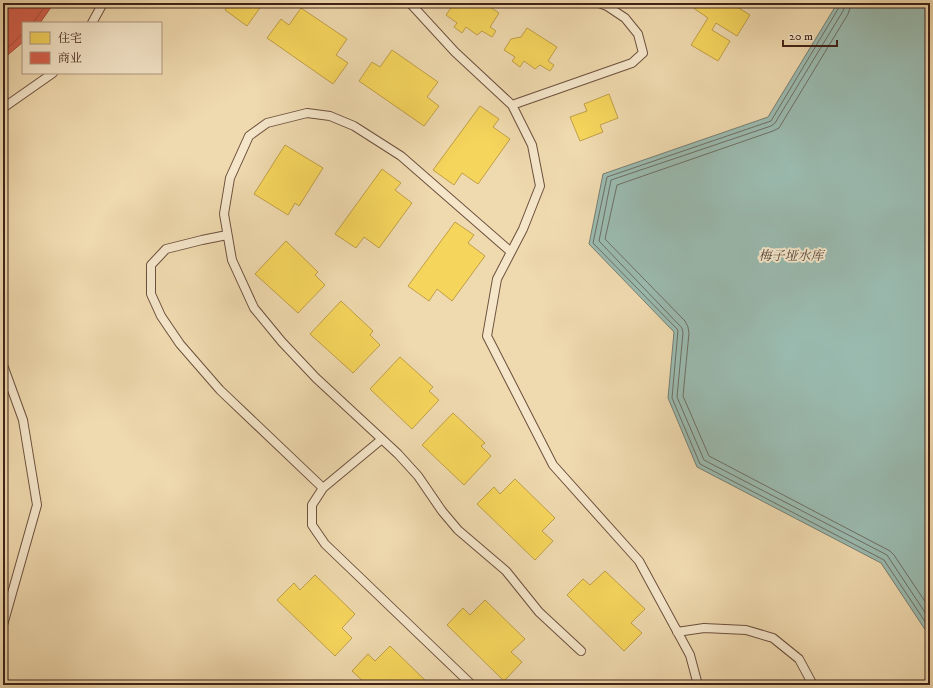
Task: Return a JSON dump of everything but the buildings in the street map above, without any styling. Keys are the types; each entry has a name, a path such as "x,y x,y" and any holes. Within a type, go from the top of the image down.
{"lane":[{"path":"93,22 103,3"},
{"path":"410,3 455,52 512,105 532,145 540,186 523,229 497,279 488,336 553,465 639,561 690,655 698,685"},
{"path":"512,105 632,63 643,53 638,34 625,18 608,6 599,3"},
{"path":"3,108 52,74"},
{"path":"511,252 401,156 354,126 330,116 307,113 267,123 248,136 230,178 224,214 227,235 232,260 254,308 282,342 316,378 398,454 418,476 442,511 458,530 506,571 539,612 581,651"},
{"path":"227,235 166,249 151,265 151,294 161,316 180,344 220,390 323,488"},
{"path":"3,365 23,420 37,506 3,625"},
{"path":"382,439 323,488 312,506 312,525 325,544 472,685"},
{"path":"678,632 704,628 746,630 773,638 799,659 813,685"}],"water":[{"name":"梅子垭水库","path":"834,3 930,3 930,637 881,563 697,467 668,398 674,332 589,244 603,174 768,117 835,7"}]}
